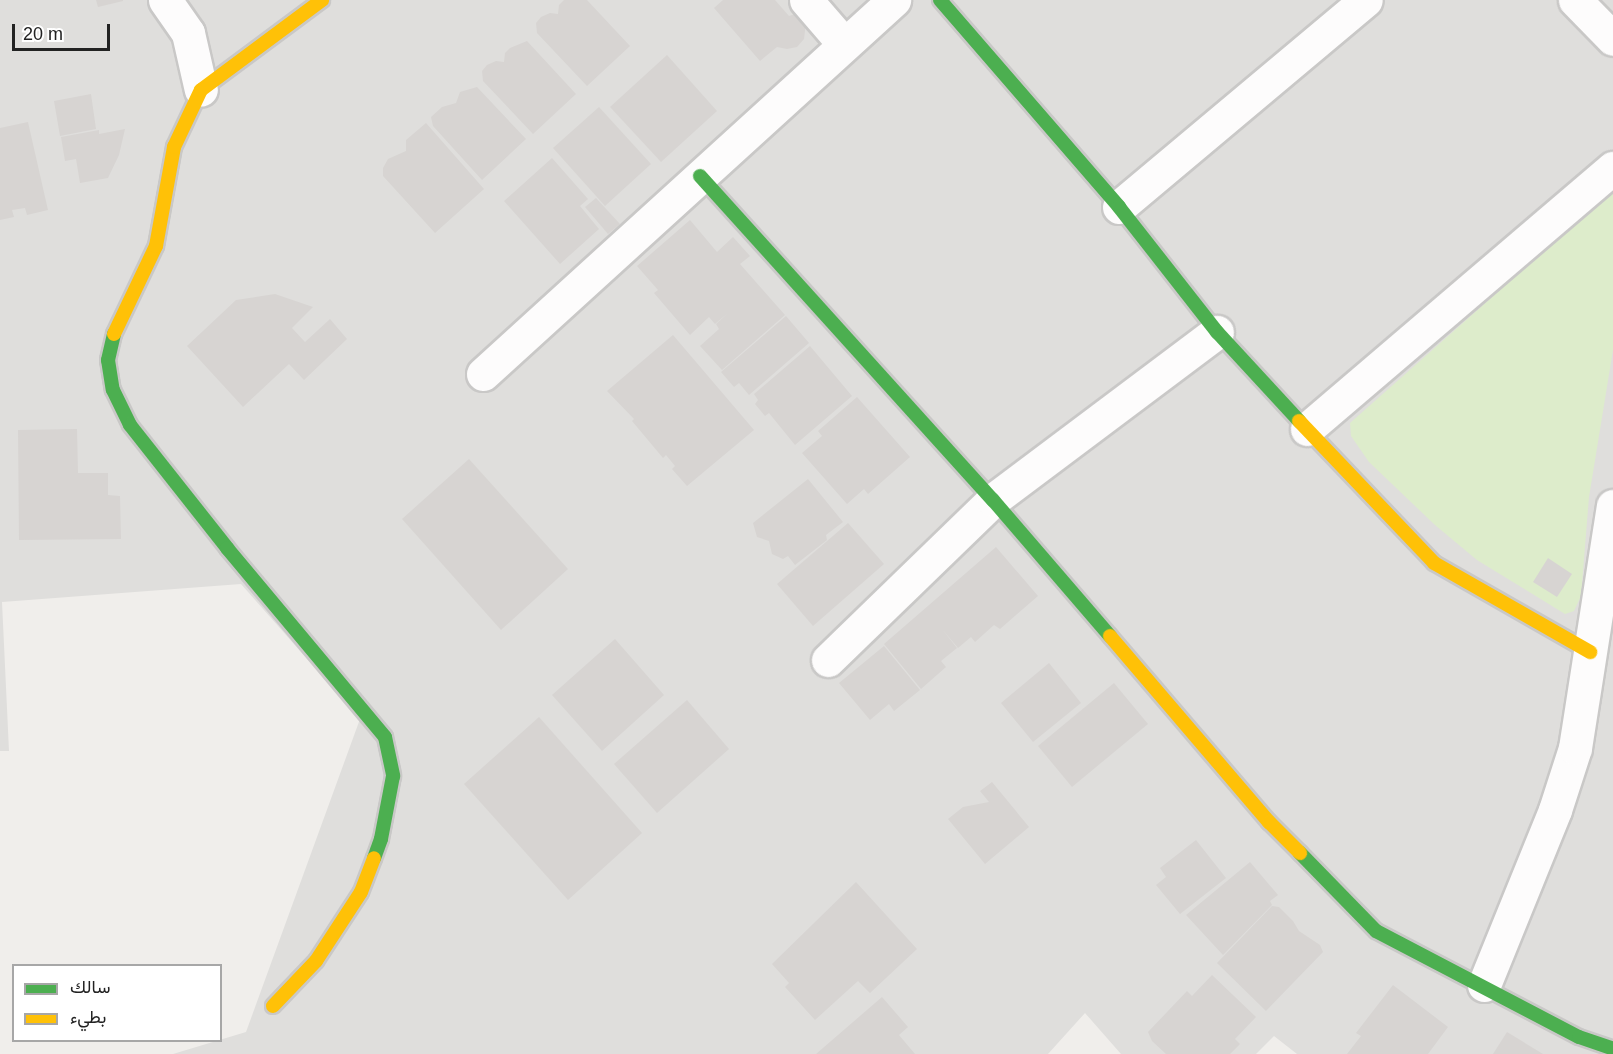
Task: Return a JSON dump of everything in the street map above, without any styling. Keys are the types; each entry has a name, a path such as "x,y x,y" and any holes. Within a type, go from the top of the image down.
{"street":[{"path":"165,0 188,33 201,90"},
{"path":"273,1006 316,961 361,891 381,839 393,776 385,737 227,548 130,425 113,390 108,360 114,335 156,246 174,147 201,90 322,0"},
{"path":"806,0 844,44"},
{"path":"483,374 894,0"},
{"path":"940,0 1119,207 1217,332 1386,515 1434,563 1590,652"},
{"path":"1119,207 1366,0"},
{"path":"1575,0 1613,39"},
{"path":"1307,429 1613,168"},
{"path":"700,177 993,500 1269,822 1376,931 1484,985 1579,1037 1613,1049"},
{"path":"828,660 993,500 1217,332"},
{"path":"1484,985 1555,810 1575,748 1613,506"}],"shaded area":[{"path":"0,0 1613,0 1613,1054 1297,1054 1274,1036 1256,1054 1121,1054 1085,1013 1048,1054 173,1054 213,1042 222,1042 222,1039 246,1032 360,719 241,584 2,602 9,751 0,751"}],"green space":[{"path":"1613,190 1613,350 1589,497 1581,596 1574,611 1565,614 1477,560 1435,525 1369,462 1351,436 1350,423"}],"building":[{"path":"96,0 123,0 123,1 98,7"},
{"path":"564,0 587,0 630,46 587,86 537,33 536,23 541,17 550,13 558,14 559,5"},
{"path":"723,0 775,0 789,16 795,14 806,22 804,39 797,47 787,49 777,47 760,61 714,8"},
{"path":"527,41 576,94 533,134 483,81 482,71 487,65 496,61 504,62 505,53 510,48"},
{"path":"667,55 717,111 661,162 610,107"},
{"path":"477,87 526,139 482,180 433,126 431,117 442,107 456,103 460,92"},
{"path":"91,94 96,129 60,136 54,101"},
{"path":"599,107 651,164 605,206 553,148"},
{"path":"28,122 48,210 27,215 25,208 12,210 14,217 0,220 0,128"},
{"path":"426,123 484,189 435,233 383,176 383,168 388,159 406,151 406,140"},
{"path":"125,129 119,155 108,178 80,183 76,159 65,161 61,137 99,130 99,134"},
{"path":"552,158 588,199 580,206 599,229 560,264 504,201"},
{"path":"596,198 620,224 608,234 585,207"},
{"path":"690,220 717,252 733,237 750,256 740,264 785,315 722,370 700,346 719,329 716,324 728,313 715,324 709,317 690,335 654,293 658,290 637,266"},
{"path":"275,294 313,307 292,328 305,342 330,319 347,339 304,380 289,364 243,407 187,346 236,300"},
{"path":"786,316 809,343 749,395 739,383 734,387 721,372"},
{"path":"673,335 754,430 687,486 672,469 675,466 666,455 663,458 632,421 634,419 607,391"},
{"path":"810,346 852,396 795,445 769,413 765,416 755,404 758,400 754,394"},
{"path":"857,397 910,457 868,494 864,489 847,504 802,453 822,436 818,431"},
{"path":"77,429 78,473 108,473 108,495 120,496 121,539 19,540 18,430"},
{"path":"469,459 568,569 501,630 402,519"},
{"path":"808,479 843,522 826,535 827,540 795,565 788,556 783,559 772,554 769,541 757,537 753,523"},
{"path":"848,523 884,564 813,626 777,584"},
{"path":"996,547 1038,596 1000,629 994,625 975,642 971,637 958,648 942,629 957,648 941,661 946,667 921,689 884,644"},
{"path":"1548,558 1572,574 1557,597 1533,582"},
{"path":"615,639 664,695 602,751 552,695"},
{"path":"884,646 920,690 894,711 889,704 870,720 839,683"},
{"path":"1049,663 1081,703 1033,742 1001,703"},
{"path":"1114,683 1148,724 1072,787 1038,746"},
{"path":"687,700 729,749 657,813 614,764"},
{"path":"539,717 642,833 568,900 464,784"},
{"path":"992,782 1029,827 985,864 948,819 963,807 989,802 980,791"},
{"path":"1196,840 1226,878 1180,914 1156,885 1166,877 1160,868"},
{"path":"1250,862 1278,895 1270,901 1272,905 1223,955 1186,915"},
{"path":"856,882 917,949 870,993 858,981 815,1020 785,987 789,983 772,964"},
{"path":"1272,906 1279,907 1299,931 1320,945 1323,952 1266,1011 1217,963"},
{"path":"1212,975 1256,1017 1235,1039 1240,1044 1230,1054 1166,1054 1152,1041 1148,1032 1187,991 1192,996"},
{"path":"1393,985 1448,1027 1428,1054 1347,1054 1361,1036 1356,1033"},
{"path":"882,997 908,1027 899,1035 915,1054 816,1054"},
{"path":"1507,1032 1543,1054 1493,1054"}],"traffic: fast":[{"path":"940,0 1119,207 1217,332 1299,421"},
{"path":"700,176 993,500 1110,636"},
{"path":"114,334 108,360 113,390 130,425 227,548 385,737 393,776 381,839 374,858"},
{"path":"1300,853 1376,931 1579,1037 1613,1049"}],"traffic: slow":[{"path":"114,334 156,246 174,147 201,90 322,0"},
{"path":"1299,421 1434,563 1590,652"},
{"path":"1110,636 1269,822 1300,853"},
{"path":"273,1006 316,961 361,892 374,858"}]}
